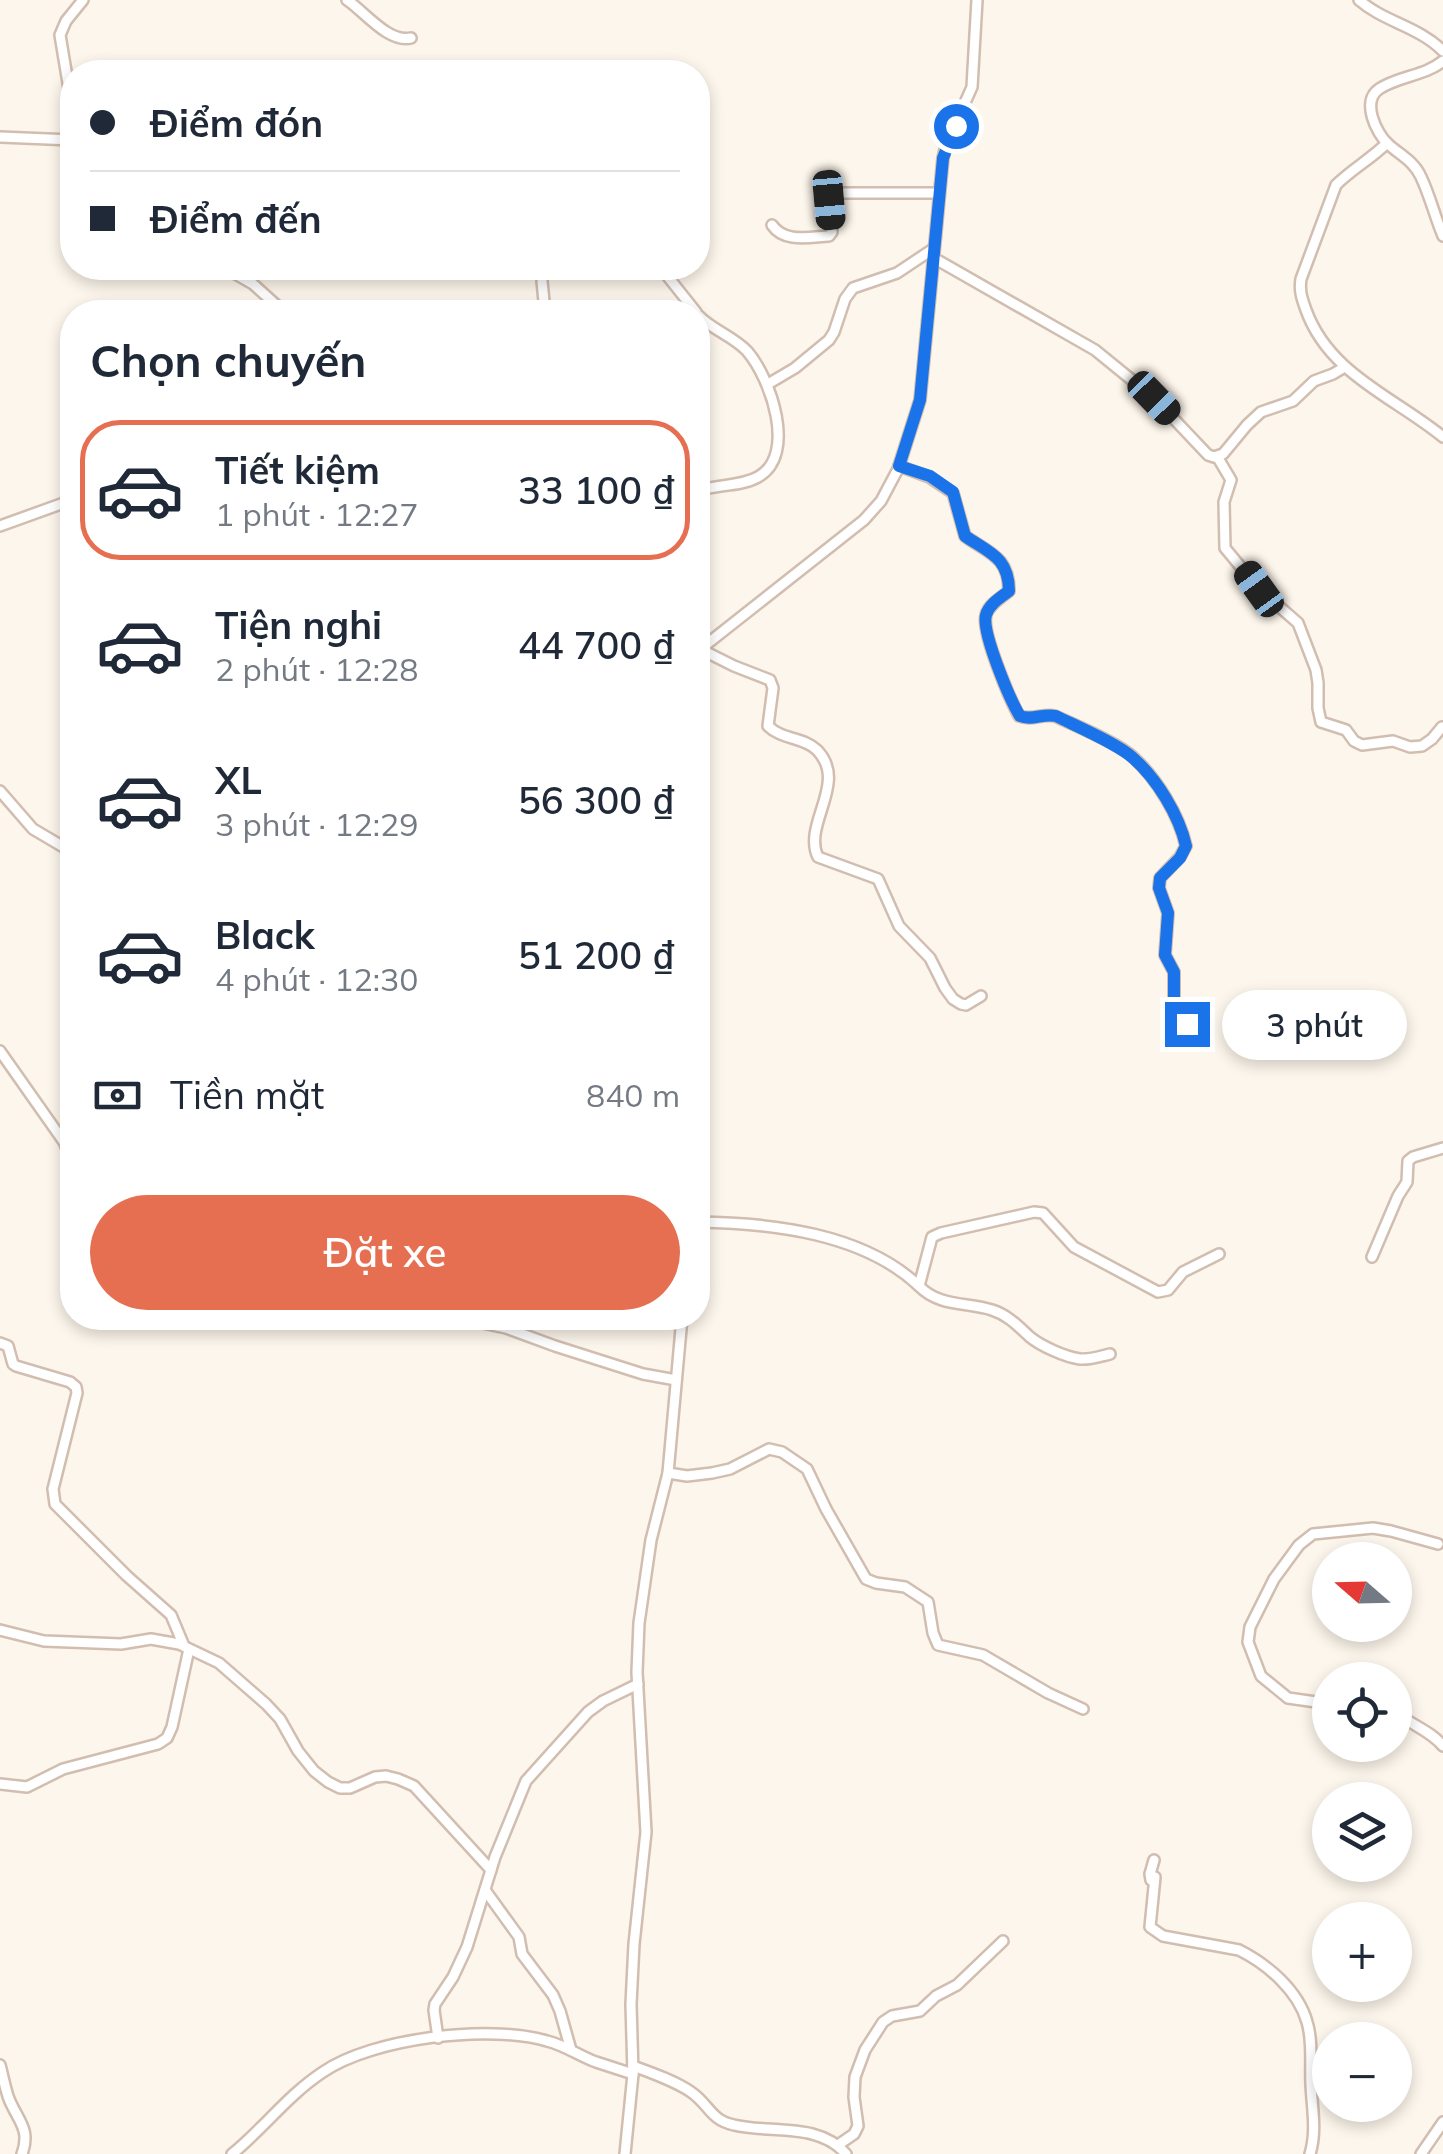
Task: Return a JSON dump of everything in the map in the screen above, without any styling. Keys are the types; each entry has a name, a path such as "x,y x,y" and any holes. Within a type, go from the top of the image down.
{"street":[{"path":"64,60 60,35 83,0"},
{"path":"347,0 394,37 411,38"},
{"path":"710,641 864,520 881,501 899,466 920,400 939,192 946,145 972,86 977,0"},
{"path":"1358,0 1417,30 1443,50"},
{"path":"1374,11 1378,0"},
{"path":"1443,61 1380,88 1372,95 1370,108 1387,143 1406,156 1421,175 1443,236"},
{"path":"0,137 60,140"},
{"path":"1387,143 1336,184 1300,280 1300,292 1313,329 1344,368 1443,438"},
{"path":"772,225 786,237 829,236 829,200 833,192 939,192"},
{"path":"768,384 830,340 853,288 897,273 932,253"},
{"path":"932,253 1095,350 1154,398 1208,455 1218,458 1232,480 1224,502 1225,548 1259,589 1298,624 1316,670 1321,722 1346,730 1362,745 1393,741 1410,748 1422,746 1442,727"},
{"path":"244,280 271,300"},
{"path":"542,280 544,300"},
{"path":"671,280 686,300"},
{"path":"710,324 746,350 768,384 779,436 768,467 760,476 710,489"},
{"path":"1218,458 1261,412 1293,401 1314,380 1344,368"},
{"path":"899,466 930,476 953,492 965,536 996,555 1007,576 1009,591 990,607 985,621 997,664 1020,716 1056,716 1128,753 1154,782 1180,824 1186,846 1160,878 1159,888 1168,913 1165,955 1174,972 1174,999 1187,1024"},
{"path":"0,526 60,504"},
{"path":"710,655 770,680 773,688 768,726 813,746 825,760 829,777 814,845 818,856 878,878 899,926 930,958 953,999 966,1004 981,996"},
{"path":"0,791 33,830 60,845"},
{"path":"0,1051 60,1136"},
{"path":"1372,1257 1407,1182 1408,1161 1443,1148"},
{"path":"919,1286 932,1238 1034,1212 1044,1213 1074,1247 1158,1292 1168,1290 1184,1272 1219,1254"},
{"path":"710,1222 749,1223 811,1233 886,1262 926,1294 998,1312 1035,1340 1076,1359 1110,1354"},
{"path":"511,1330 643,1374 676,1380"},
{"path":"625,2154 633,2070 632,1984 646,1832 638,1684 639,1623 651,1540 668,1474 681,1330"},
{"path":"0,1343 8,1346 16,1366 76,1386 53,1489 55,1504 171,1616 187,1648 167,1738 158,1744 63,1769 27,1787 0,1784"},
{"path":"668,1474 712,1473 730,1469 769,1449 782,1452 807,1470 866,1579 905,1587 928,1602 938,1644 983,1655 1082,1709"},
{"path":"1312,1701 1288,1698 1260,1676 1248,1642 1250,1626 1274,1579 1299,1545 1313,1534 1373,1528 1438,1544"},
{"path":"0,1630 44,1641 172,1641 219,1663 266,1704 298,1751 328,1782 350,1788 386,1776 414,1786 492,1870"},
{"path":"438,2038 436,2004 467,1946 492,1870 531,1774 588,1712 603,1700 638,1684"},
{"path":"1412,1724 1443,1746"},
{"path":"1154,1860 1150,1874 1151,1880 1155,1878 1150,1926 1155,1932 1238,1950 1260,1962 1279,1980 1303,2012 1310,2036 1315,2136 1310,2154"},
{"path":"485,1890 519,1938 522,1954 553,1995 571,2050"},
{"path":"838,2145 854,2134 858,2126 855,2077 865,2050 883,2022 892,2016 920,2012 1003,1942"},
{"path":"232,2154 282,2103 333,2066 369,2050 467,2034 544,2040 596,2062 633,2070 689,2091 715,2118 728,2124 820,2136 846,2154"},
{"path":"0,2065 27,2140 22,2154"},
{"path":"1421,2154 1443,2122"}],"route":[{"path":"956,126 943,158 920,400 899,466 930,476 953,492 965,536 996,555 1007,576 1009,591 990,607 985,621 1017,713 1029,719 1056,716 1128,753 1154,782 1180,824 1186,846 1160,878 1159,888 1168,913 1165,955 1176,978 1174,999 1187,1024"}]}
